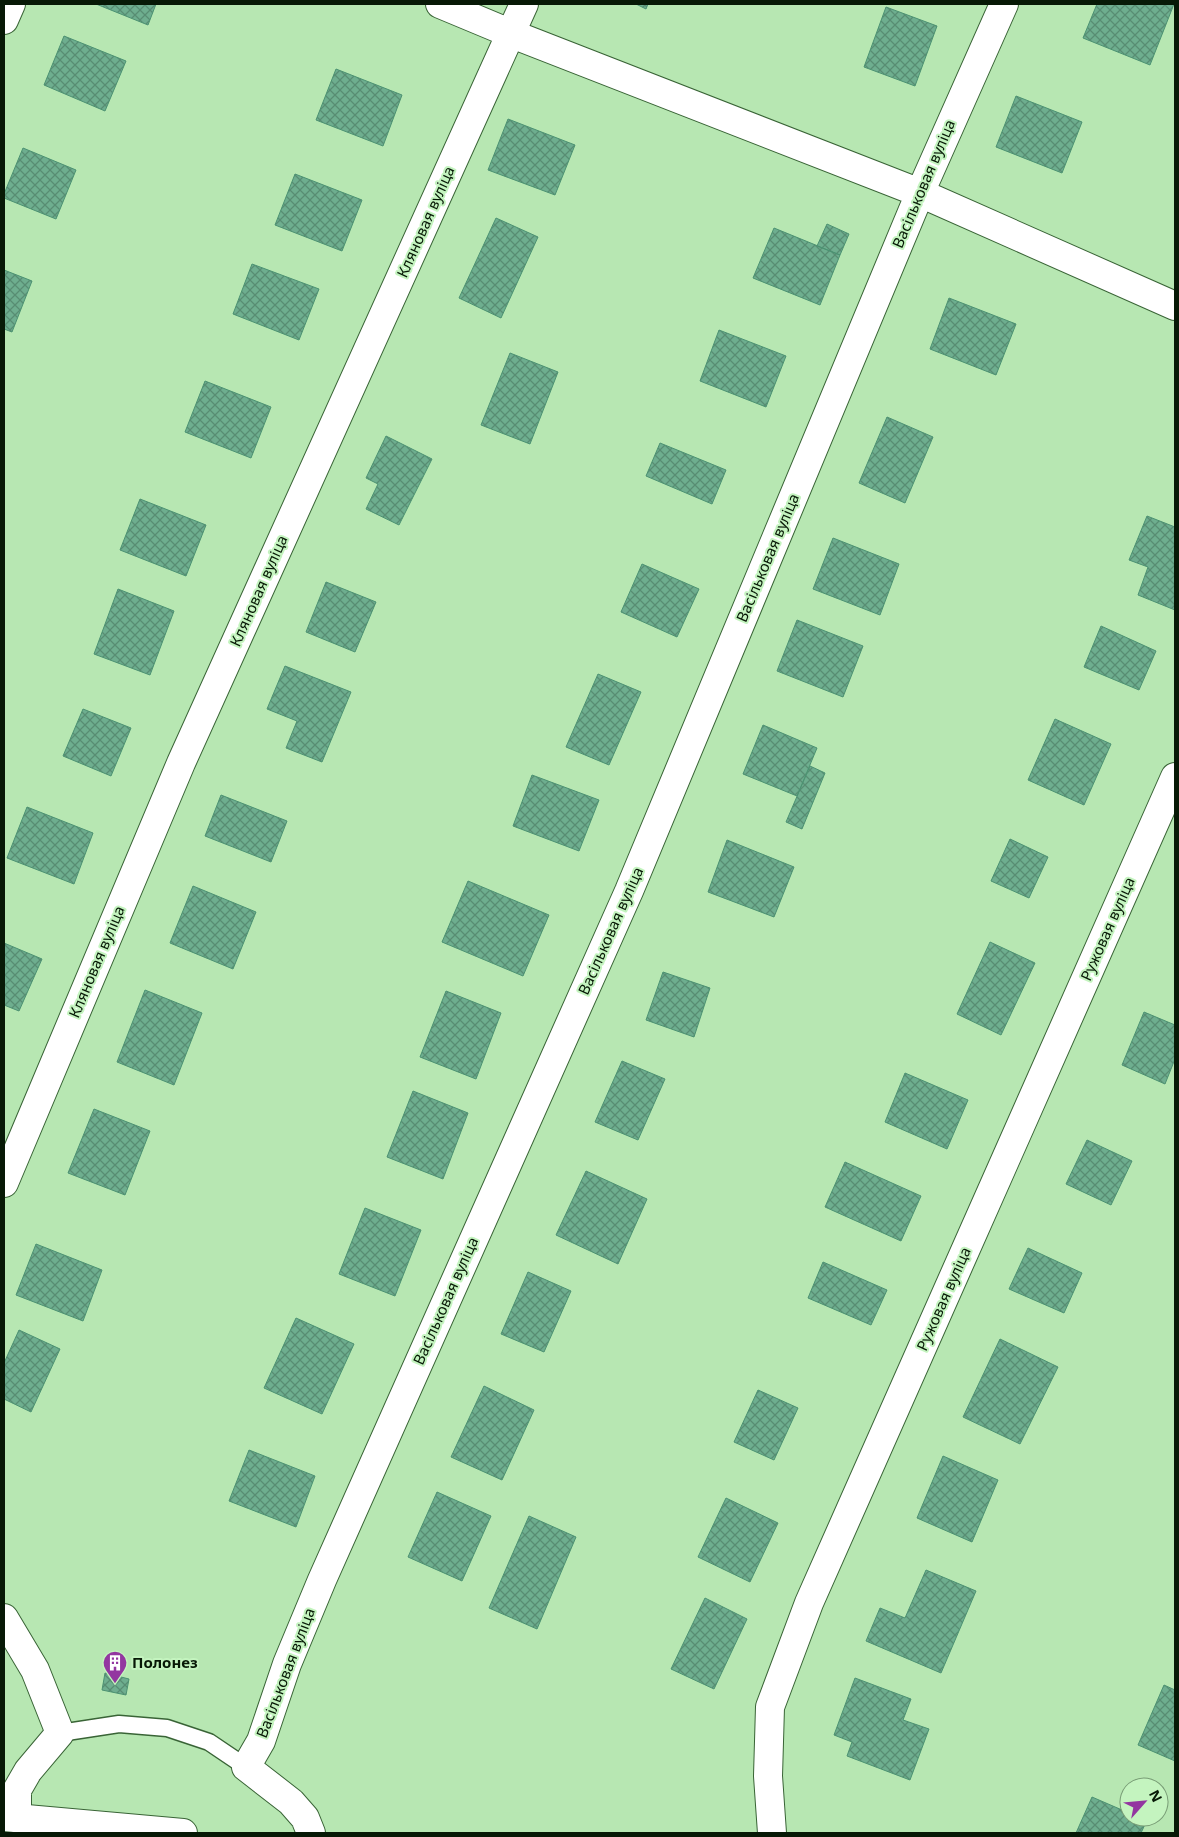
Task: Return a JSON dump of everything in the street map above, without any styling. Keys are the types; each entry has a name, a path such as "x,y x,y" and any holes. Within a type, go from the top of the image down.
{"street":[{"path":"4,20 11,4"},
{"path":"440,4 512,34 920,193 1175,306"},
{"name":"Кляновая вуліца","path":"4,1183 181,763 524,4"},
{"name":"Васільковая вуліца","path":"246,1767 261,1741 287,1664 322,1580 630,891 920,193 1004,4"},
{"name":"Ружовая вуліца","path":"772,1833 768,1776 770,1707 809,1603 1175,777"},
{"path":"4,1618 35,1670 60,1734 28,1770 17,1790 10,1818 183,1833"},
{"path":"246,1767 291,1802 305,1818 312,1833"}],"lane":[{"path":"60,1734 119,1724 167,1728 209,1742 246,1767"}],"building":[{"path":"96,4 156,4 148,25"},
{"path":"636,4 648,4 646,9"},
{"path":"1097,4 1174,4 1150,65 1083,38"},
{"path":"886,7 937,26 915,86 864,67"},
{"path":"64,36 126,61 105,111 44,85"},
{"path":"336,69 402,95 383,146 316,120"},
{"path":"1016,96 1082,122 1062,173 996,147"},
{"path":"508,119 575,145 555,195 488,170"},
{"path":"23,148 76,170 56,219 4,198"},
{"path":"295,174 362,200 342,251 275,225"},
{"path":"496,218 538,237 501,318 459,298"},
{"path":"827,224 849,234 840,255 817,246"},
{"path":"774,228 840,255 820,305 753,278"},
{"path":"252,264 319,289 299,340 233,314"},
{"path":"4,270 32,281 12,332 4,329"},
{"path":"949,298 1016,324 996,375 930,349"},
{"path":"719,330 786,356 766,407 700,381"},
{"path":"510,353 558,372 530,444 481,425"},
{"path":"205,381 271,407 251,458 185,432"},
{"path":"887,417 933,437 905,503 859,483"},
{"path":"386,436 432,459 399,525 366,509 378,484 366,478"},
{"path":"660,443 726,470 712,504 646,476"},
{"path":"140,499 206,525 186,576 120,550"},
{"path":"1147,516 1175,527 1175,610 1138,595 1148,567 1129,560"},
{"path":"833,538 899,564 880,615 813,589"},
{"path":"642,564 699,589 677,637 621,612"},
{"path":"326,582 376,602 355,652 306,632"},
{"path":"118,589 174,611 150,675 94,654"},
{"path":"797,620 863,646 843,697 777,671"},
{"path":"1101,626 1156,651 1139,690 1084,667"},
{"path":"285,666 351,692 322,762 286,748 297,721 267,709"},
{"path":"598,674 641,692 609,765 566,747"},
{"path":"83,709 131,728 111,776 63,756"},
{"path":"1055,719 1111,744 1084,805 1028,780"},
{"path":"763,725 817,748 797,796 743,774"},
{"path":"810,766 825,773 802,829 786,822"},
{"path":"532,775 599,800 579,851 513,826"},
{"path":"221,795 287,821 271,862 205,836"},
{"path":"27,807 93,833 74,884 7,858"},
{"path":"1010,839 1048,857 1029,898 991,881"},
{"path":"727,840 794,867 774,917 708,892"},
{"path":"468,881 549,915 523,976 442,942"},
{"path":"193,886 256,912 233,969 170,943"},
{"path":"990,942 1035,963 1001,1035 957,1014"},
{"path":"4,943 42,959 19,1011 4,1005"},
{"path":"663,972 710,988 694,1037 646,1020"},
{"path":"145,990 202,1013 174,1085 117,1062"},
{"path":"446,991 501,1013 476,1079 420,1057"},
{"path":"1144,1012 1175,1025 1175,1059 1165,1084 1122,1065"},
{"path":"622,1061 665,1079 638,1140 595,1122"},
{"path":"905,1073 968,1100 947,1149 885,1122"},
{"path":"413,1091 468,1113 443,1179 387,1157"},
{"path":"94,1109 150,1131 125,1195 68,1173"},
{"path":"1087,1140 1132,1161 1111,1205 1066,1184"},
{"path":"845,1162 921,1196 901,1241 825,1207"},
{"path":"586,1171 647,1199 618,1264 556,1235"},
{"path":"365,1208 421,1230 395,1296 339,1274"},
{"path":"36,1244 102,1270 83,1321 16,1295"},
{"path":"1028,1248 1082,1273 1064,1313 1009,1289"},
{"path":"823,1262 887,1290 871,1325 808,1298"},
{"path":"528,1272 571,1291 544,1352 501,1334"},
{"path":"296,1318 354,1344 322,1414 264,1388"},
{"path":"19,1330 60,1349 31,1412 4,1399 4,1363"},
{"path":"1000,1339 1058,1367 1020,1444 963,1417"},
{"path":"484,1386 534,1410 502,1480 451,1457"},
{"path":"758,1390 798,1408 774,1460 734,1442"},
{"path":"249,1450 315,1476 296,1527 229,1501"},
{"path":"943,1456 998,1480 972,1542 917,1518"},
{"path":"437,1492 491,1516 462,1581 408,1557"},
{"path":"726,1498 778,1523 750,1582 698,1557"},
{"path":"529,1516 576,1537 537,1629 489,1608"},
{"path":"926,1570 976,1591 941,1673 866,1641 880,1608 905,1618"},
{"path":"705,1598 747,1619 714,1689 671,1669"},
{"name":"Полонез","path":"105,1673 129,1679 126,1695 102,1690"},
{"path":"855,1678 911,1699 903,1720 929,1729 910,1780 847,1756 852,1742 834,1735"},
{"path":"1164,1685 1175,1690 1175,1761 1138,1745"},
{"path":"1092,1797 1119,1809 1119,1827 1144,1827 1141,1833 1076,1833"}],"place":[{"name":"Полонез","path":"115,1684"}]}
